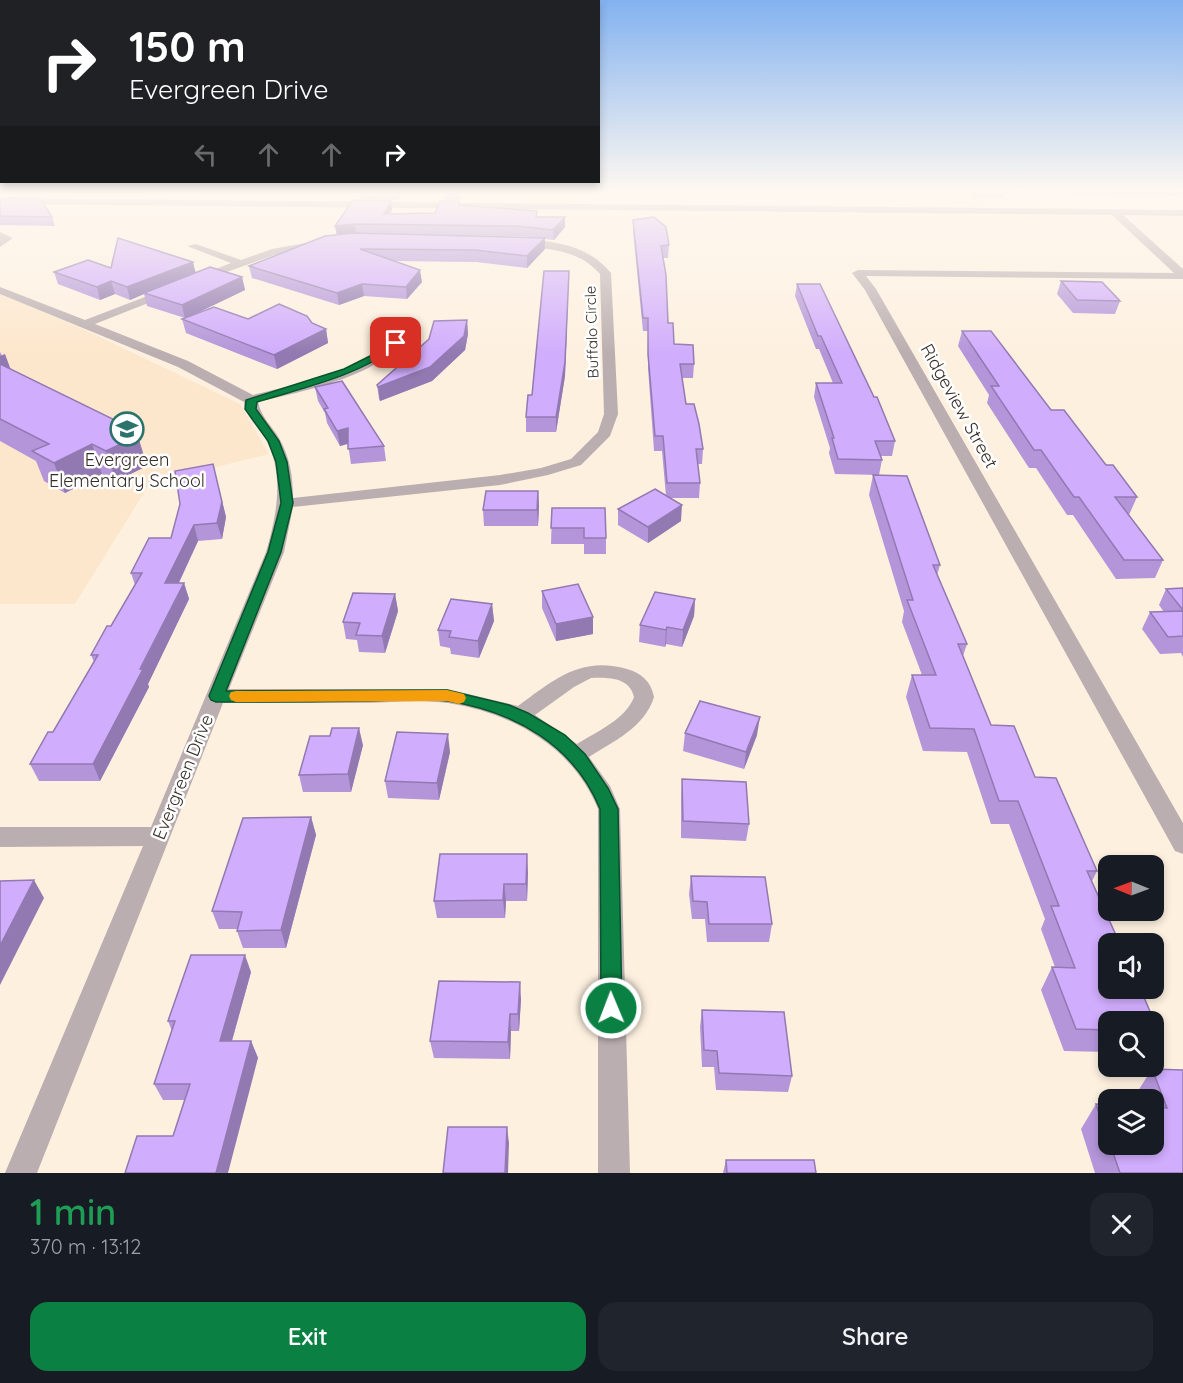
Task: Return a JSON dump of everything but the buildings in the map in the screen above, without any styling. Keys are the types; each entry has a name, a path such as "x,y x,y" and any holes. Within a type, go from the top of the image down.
{"street":[{"path":"86,324 240,263 305,245"},
{"name":"Buffalo Circle","path":"287,503 518,478 576,462 599,441 609,424 611,414 605,273 582,252 548,245"},
{"path":"1149,245 1183,276"},
{"path":"192,246 240,263"},
{"name":"Ridgeview Street","path":"1183,276 858,273 870,290 1183,843"},
{"path":"0,290 183,364 252,400 347,371 378,356 396,343 399,332 387,320"},
{"name":"Evergreen Drive","path":"21,1173 275,552 287,503 282,462 274,441 251,409 252,400"},
{"path":"519,716 580,674 608,670 632,678 641,686 644,697 640,711 576,755"},
{"path":"216,696 447,696 504,709 559,740 576,755 602,792 609,809 614,1173"},
{"path":"0,837 159,836"}],"shaded area":[{"name":"Evergreen Elementary School","path":"0,294 81,328 240,404 269,454 150,483 75,604 0,604"}],"slow traffic":[{"path":"236,696 447,696 459,698"}],"place":[{"name":"Evergreen Elementary School","path":"127,429"}],"route":[{"path":"396,343 378,356 347,371 252,400 251,409 274,441 282,462 287,503 275,552 216,696 447,696 504,709 523,717 559,740 580,759 602,792 609,809 611,1008"}]}
